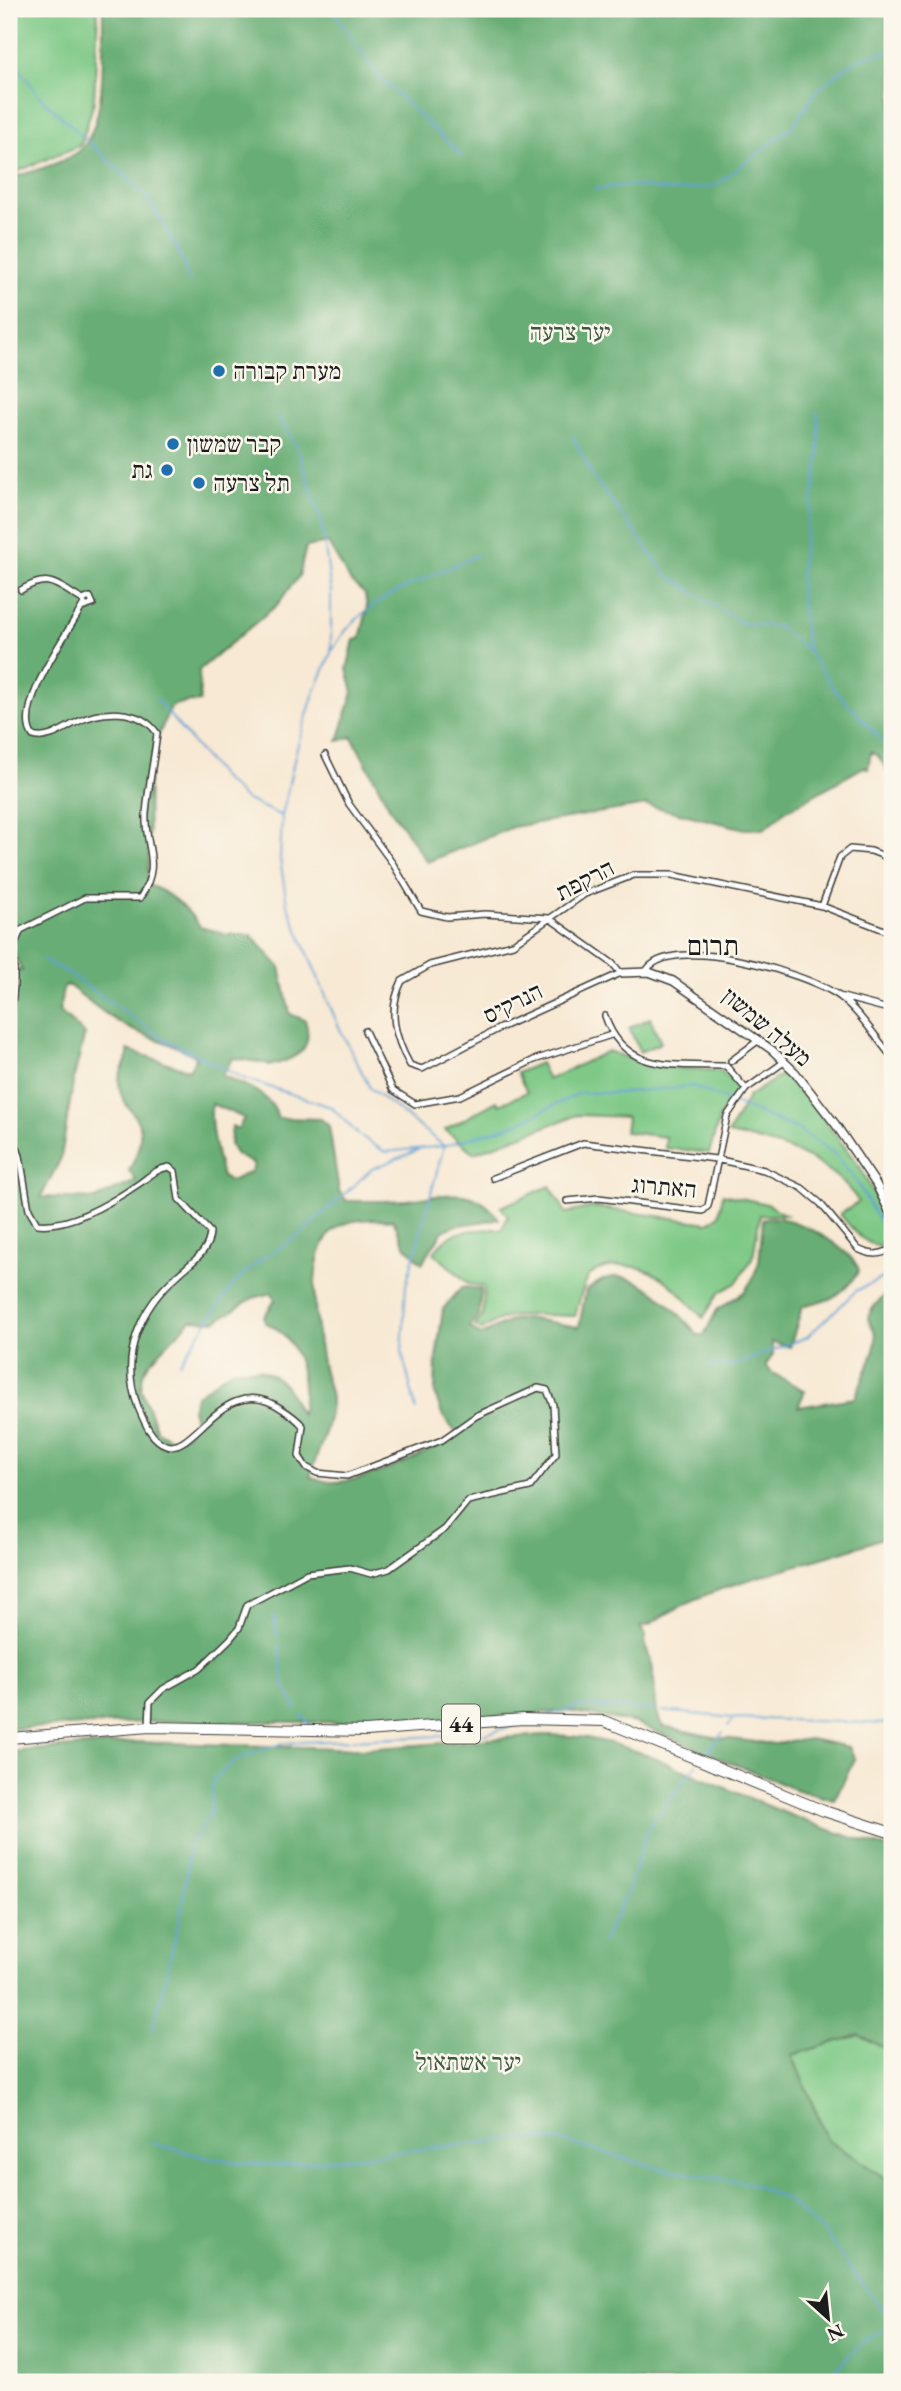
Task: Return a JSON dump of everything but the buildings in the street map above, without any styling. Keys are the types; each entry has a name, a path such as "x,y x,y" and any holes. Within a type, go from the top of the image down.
{"highway":[{"name":"44","path":"9,1738 149,1727 366,1731 523,1719 604,1721 824,1811 892,1833"}],"street":[{"path":"9,1032 14,985 14,946 21,930 85,898 140,898 152,864 145,822 157,733 152,725 120,713 77,721 41,738 29,732 28,713 46,670 83,602 51,580 33,582 21,590"},
{"path":"325,755 349,804 393,864 421,911 447,917 485,914 549,918 612,962 621,973"},
{"path":"822,906 841,857 850,849 872,852 892,859"},
{"name":"הרקפת","path":"422,1069 410,1065 396,1039 395,1003 402,982 430,965 480,955 513,944 586,894 634,875 672,875 822,906 892,933"},
{"path":"646,971 658,960 690,953 787,972 839,996 892,1010"},
{"name":"מעלה שמשון","path":"621,973 646,971 673,981 760,1040 784,1062 849,1142 881,1192 892,1217"},
{"name":"הנרקיס","path":"422,1069 500,1028 621,973"},
{"path":"839,996 892,1057"},
{"path":"606,1016 611,1035 620,1046 641,1059 726,1066 746,1089"},
{"path":"365,1031 393,1090 415,1104 460,1096 534,1060 611,1035"},
{"path":"731,1061 760,1040"},
{"path":"716,1159 727,1116 746,1089 784,1062"},
{"path":"9,1126 20,1156 29,1210 37,1224 59,1222 98,1207 151,1173 169,1167 175,1171 179,1199 210,1232 204,1251 164,1290 141,1319 134,1336 130,1371 135,1399 144,1421 156,1439 166,1445 173,1447 191,1438 220,1409 233,1402 267,1401 303,1426 299,1456 306,1467 330,1476 347,1476 442,1440 476,1416 538,1388 547,1390 553,1405 556,1454 530,1487 468,1501 445,1529 389,1569 371,1574 350,1568 307,1573 247,1605 240,1628 230,1639 199,1669 163,1689 150,1702 149,1727"},
{"path":"493,1178 583,1143 716,1159 764,1170 802,1188 820,1203 858,1249 866,1253 882,1254 892,1248"},
{"name":"האתרוג","path":"567,1201 599,1198 703,1211 708,1206 716,1159"}],"green space":[{"path":"9,9 98,9 94,102 81,145 9,175"},
{"name":"יער צרעה","path":"103,9 892,9 892,778 878,756 871,752 868,769 864,767 784,812 764,829 745,829 646,805 513,827 427,862 391,810 352,737 338,741 353,692 347,669 354,640 360,639 367,609 365,594 351,582 328,543 306,547 299,576 277,605 199,670 200,702 186,702 173,706 170,710 155,745 149,784 147,885 176,901 200,927 225,934 251,935 280,967 290,1014 305,1020 307,1039 301,1052 295,1056 269,1066 233,1058 222,1075 263,1096 278,1118 321,1119 329,1126 339,1191 347,1201 397,1201 460,1195 480,1201 499,1219 454,1226 443,1231 422,1263 406,1247 393,1220 353,1222 340,1226 328,1236 316,1269 315,1310 323,1368 331,1399 326,1429 310,1477 332,1482 363,1477 413,1458 457,1434 442,1415 435,1393 436,1358 443,1309 462,1287 481,1289 479,1314 470,1327 481,1335 512,1320 526,1318 579,1327 586,1290 605,1279 618,1277 644,1285 681,1316 698,1335 704,1335 717,1310 744,1292 752,1280 759,1262 763,1219 787,1220 802,1225 844,1251 859,1270 840,1293 802,1307 790,1347 772,1342 773,1355 766,1365 771,1372 805,1391 798,1407 855,1398 875,1346 875,1331 868,1319 870,1313 885,1295 892,1296 892,1534 831,1556 735,1584 640,1627 646,1636 657,1712 662,1726 714,1737 775,1744 810,1739 849,1747 855,1759 834,1800 797,1790 636,1723 567,1711 402,1723 163,1721 9,1729 9,968 22,971 9,944 9,179 69,157 83,147 91,134 97,118 102,81","holes":["68,985 123,1025 196,1057 189,1070 128,1050 119,1080 122,1096 140,1129 139,1145 129,1171 136,1181 95,1199 41,1197 61,1158 74,1077 85,1034 59,1011 63,989","212,1104 244,1118 238,1129 232,1126 230,1145 236,1155 254,1164 252,1171 231,1181 222,1177","272,1293 275,1300 264,1317 265,1323 277,1329 293,1349 302,1375 301,1415 286,1386 274,1376 259,1369 232,1369 196,1396 192,1409 195,1420 186,1435 173,1440 157,1431 141,1389 143,1374 149,1363 191,1320 216,1321 253,1298"]},
{"path":"650,1018 661,1043 640,1052 629,1028"},
{"path":"608,1051 653,1066 721,1071 740,1087 720,1116 709,1153 665,1148 666,1137 625,1132 627,1117 577,1115 474,1153 445,1130 497,1101 499,1105 527,1092 517,1073 540,1063 548,1080"},
{"path":"781,1075 790,1077 799,1087 860,1167 892,1230 892,1239 887,1248 866,1241 840,1214 859,1202 847,1187 818,1163 784,1148 728,1134 748,1097"},
{"path":"550,1186 566,1213 593,1207 708,1223 719,1215 723,1194 767,1204 786,1215 760,1215 753,1258 736,1283 719,1293 703,1318 663,1279 651,1272 625,1266 606,1268 591,1274 583,1288 575,1316 515,1316 493,1323 482,1330 475,1326 483,1315 484,1286 469,1284 434,1253 447,1238 455,1234 502,1229 508,1216 501,1207"},
{"name":"יער אשתאול","path":"543,1735 590,1739 634,1750 805,1821 892,1849 892,2052 859,2035 792,2055 827,2139 892,2183 892,2382 9,2382 9,1752 136,1742 366,1749"},
{"path":"859,2035 892,2052 892,2183 827,2139 792,2055"}],"waterway":[{"path":"332,9 378,76 461,155"},
{"path":"594,189 629,185 673,191 715,186 792,127 819,88 843,69 863,57 892,51"},
{"path":"9,55 40,97 146,195 178,250 190,281"},
{"path":"808,650 801,579 803,549 819,452 817,412"},
{"path":"277,415 297,447 322,523 331,593 331,653 313,696 296,751 282,816 280,859 287,904 338,1025 370,1088 444,1146 406,1285 402,1351 416,1410"},
{"path":"573,437 592,475 666,574 741,623 779,627 808,651 835,690 892,751"},
{"path":"333,650 345,632 377,603 477,555"},
{"path":"157,700 222,778 245,799 282,816"},
{"path":"43,960 65,971 164,1039 245,1079 331,1107 359,1135 385,1152 444,1146 516,1124 580,1093 618,1093 693,1086 797,1129 834,1153 855,1179 884,1230 892,1237"},
{"path":"180,1362 234,1283 260,1260 297,1237 372,1169 418,1150"},
{"path":"710,1366 735,1365 807,1337 856,1291 892,1273"},
{"path":"274,1617 278,1637"},
{"path":"279,1645 284,1685 297,1709"},
{"path":"549,1715 580,1706 655,1710"},
{"path":"662,1711 734,1718 892,1724"},
{"path":"302,1716 311,1726"},
{"path":"728,1726 734,1718"},
{"path":"153,2030 181,1913 190,1845 210,1815 213,1780 236,1760 283,1743 485,1734 518,1724"},
{"path":"704,1756 723,1732"},
{"path":"602,1943 628,1891 648,1828 697,1764"},
{"path":"153,2143 218,2159 284,2165 520,2138 563,2141 658,2168 752,2184 784,2198 822,2230 892,2323"},
{"path":"823,2382 862,2343 892,2326"}],"place":[{"name":"מערת קבורה","path":"219,371"},
{"name":"קבר שמשון","path":"173,444"},
{"name":"גת","path":"167,470"},
{"name":"תל צרעה","path":"199,483"}],"district":[{"name":"תרום","path":"713,945"}]}
